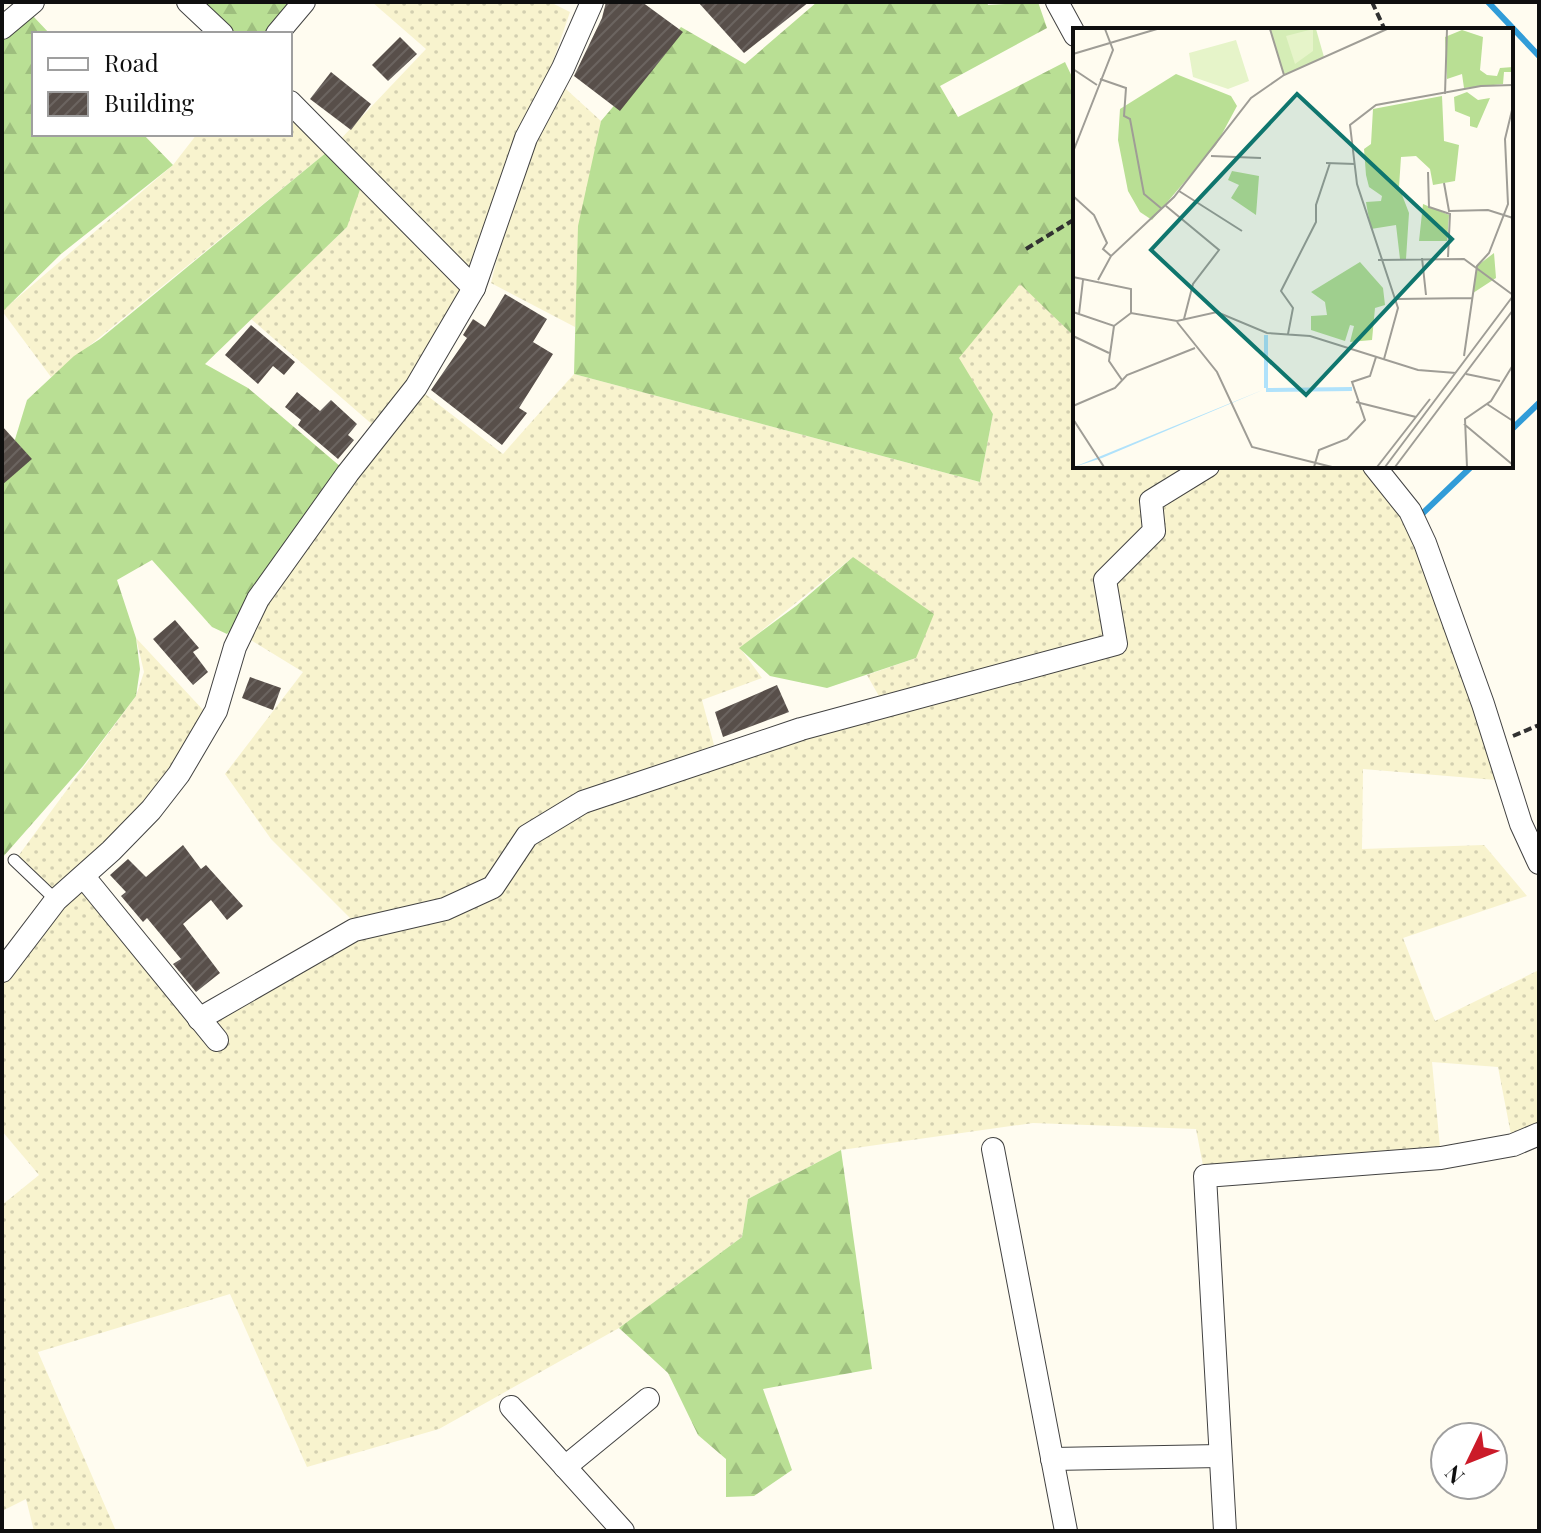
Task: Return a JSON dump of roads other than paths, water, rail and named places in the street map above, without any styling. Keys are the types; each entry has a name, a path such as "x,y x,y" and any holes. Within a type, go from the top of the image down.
{"street":[{"path":"2,28 33,2"},
{"path":"188,2 220,32"},
{"path":"279,32 304,2"},
{"path":"2,971 56,900 84,877 151,810 179,774 216,711 235,647 258,599 348,473 416,387 474,288 526,138 563,68 592,2"},
{"path":"1057,2 1073,31"},
{"path":"292,104 474,288"},
{"path":"199,1019 354,930 445,909 493,887 527,836 583,802 801,729 1116,644 1105,580 1154,531 1151,501 1205,468"},
{"path":"1376,468 1410,511 1425,543 1521,824 1539,863"},
{"path":"84,877 217,1040"},
{"path":"1225,1531 1205,1176 1441,1158 1513,1145 1539,1134"},
{"path":"993,1149 1066,1531"},
{"path":"565,1467 648,1399"},
{"path":"511,1407 623,1531"},
{"path":"1052,1459 1220,1456"}],"lane":[{"path":"14,860 56,900"}],"waterway":[{"path":"1488,2 1513,28"},
{"path":"1513,28 1539,56"},
{"path":"1513,428 1539,403"},
{"path":"1423,513 1470,468"}]}
